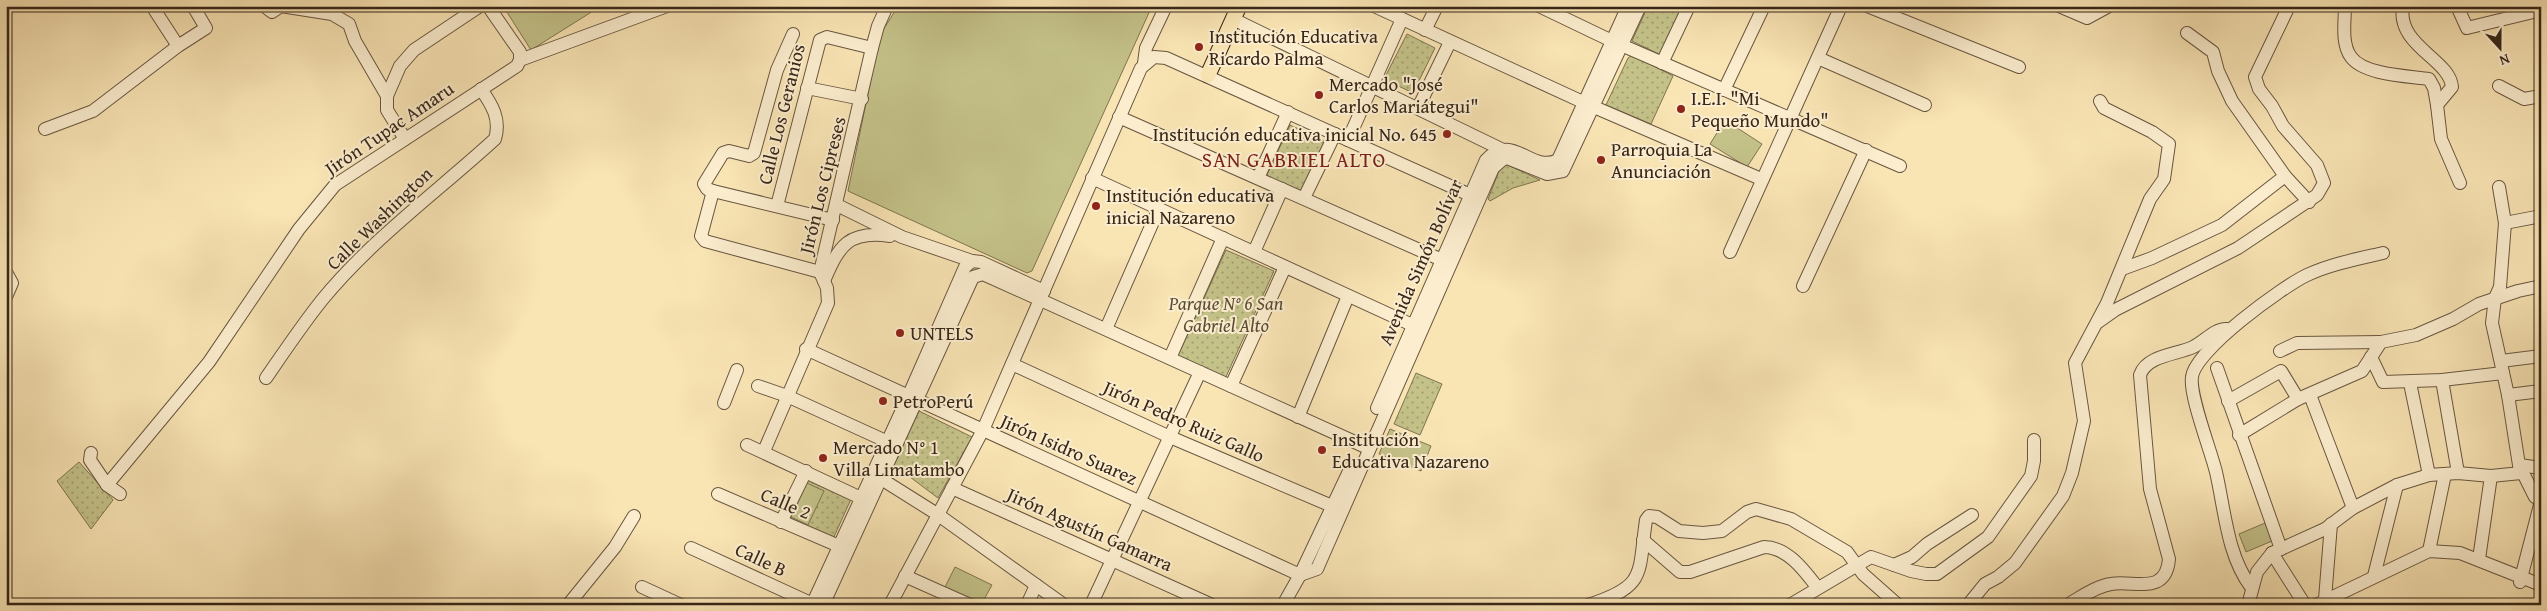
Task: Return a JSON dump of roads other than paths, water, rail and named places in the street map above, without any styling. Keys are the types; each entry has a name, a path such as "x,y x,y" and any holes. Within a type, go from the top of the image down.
{"main road":[{"path":"1208,75 1236,13"}],"street":[{"path":"152,6 178,46"},
{"path":"45,129 94,111 178,46 203,30 206,25 193,6"},
{"path":"268,9 280,6 332,14 349,24 355,40 388,96"},
{"path":"332,14 343,6"},
{"path":"405,139 388,110 388,96 400,66 414,50 480,6"},
{"path":"488,6 520,52 520,60"},
{"name":"Jirón Tupac Amaru","path":"108,485 209,362 300,229 335,185 517,66 520,60 643,9 667,6"},
{"name":"Jirón Los Cipreses","path":"764,451 806,349 828,303 827,288 822,277 833,220 862,99 872,48 878,26 888,6"},
{"path":"890,605 983,430 1092,178 1144,64 1146,48 1166,6"},
{"path":"1374,6 1590,105 1761,179"},
{"path":"1426,30 1436,6"},
{"path":"1236,13 1504,154 1509,149 1545,164 1558,160 1590,105 1617,43 1628,6"},
{"path":"1617,43 1640,6"},
{"path":"1662,63 1689,6"},
{"path":"1724,90 1764,6"},
{"path":"1730,252 1761,179 1841,6"},
{"path":"1867,6 2019,67"},
{"path":"2058,6 2087,18 2109,6"},
{"path":"2096,323 2115,310 2238,248 2271,224 2309,202 2317,195 2324,183 2317,164 2283,126 2272,106 2258,89 2255,77 2289,6"},
{"path":"2345,6 2344,30 2349,56 2359,65 2374,70 2429,80 2434,88 2438,105 2441,139 2460,183"},
{"path":"2403,6 2402,19 2406,29 2429,58 2446,70 2451,81 2452,87 2438,105"},
{"path":"2457,6 2467,28 2541,10"},
{"path":"1547,8 1617,43 1900,166"},
{"path":"1348,140 1402,19"},
{"path":"2187,33 2213,52 2218,71 2232,101 2285,176 2309,202"},
{"path":"793,34 777,70 754,153 749,156 729,151 723,153 704,184 707,189 713,191 833,220"},
{"name":"Calle Los Geranios","path":"777,206 820,40 827,37 872,48"},
{"path":"1418,108 1450,42"},
{"path":"1144,64 1154,57 1162,56 1208,75 1474,197"},
{"path":"1818,58 1925,105"},
{"path":"2499,86 2524,99 2541,96"},
{"path":"807,88 862,99"},
{"name":"Calle Washington","path":"266,378 321,301 353,267 413,208 495,139 498,127 494,108 481,89"},
{"path":"1960,605 1968,593 1998,577 2015,563 2042,522 2055,508 2067,487 2084,421 2075,363 2122,269 2150,199 2164,180 2169,144 2152,132 2104,108 2100,101"},
{"path":"1258,178 1288,112"},
{"path":"1119,117 1442,260"},
{"path":"1304,198 1335,134"},
{"path":"1803,286 1866,150"},
{"name":"Avenida Simón Bolívar","path":"1283,605 1337,508 1365,447 1474,197 1486,160 1504,154"},
{"path":"2122,269 2152,258 2222,224 2285,176"},
{"path":"1092,178 1418,327"},
{"path":"2499,187 2505,223 2500,287 2496,298 2492,323 2508,395 2520,469 2535,497 2541,501 2521,580"},
{"path":"1254,252 1282,189"},
{"path":"713,191 701,236 705,241 822,277 836,253 856,237 879,234 902,237"},
{"name":"Avenida Simón Bolívar","path":"1418,327 1442,260 1474,197"},
{"path":"837,205 902,237 972,261 981,262 1106,328 1365,447"},
{"path":"1106,328 1158,208"},
{"path":"2505,223 2541,216"},
{"path":"1170,358 1223,238"},
{"path":"2251,587 2240,572 2228,532 2215,471 2193,391 2192,376 2196,366 2229,330 2304,276 2338,264 2383,252"},
{"path":"816,604 861,498 877,476 888,442 913,399 965,267 972,261"},
{"path":"1231,386 1285,266"},
{"path":"6,272 12,283 6,297"},
{"path":"816,604 973,277 983,274 1042,295"},
{"path":"2280,351 2297,343 2381,342 2416,335 2496,298 2541,286"},
{"path":"1298,417 1348,296"},
{"path":"2072,602 2108,584 2145,585 2155,582 2169,568 2168,552 2150,489 2141,370 2158,358 2192,347 2221,329 2229,330"},
{"path":"2239,435 2304,397 2362,371 2381,342"},
{"name":"Jirón Isidro Suarez","path":"806,349 1300,575"},
{"path":"2371,358 2383,382 2410,383 2442,380 2502,367 2541,356"},
{"name":"Jirón Pedro Ruiz Gallo","path":"1012,364 1170,437 1337,508"},
{"path":"2216,368 2276,551 2305,605"},
{"path":"724,403 737,370"},
{"path":"2228,401 2281,371 2304,397 2353,508"},
{"path":"1091,605 1200,372"},
{"path":"2442,380 2458,474"},
{"path":"2410,383 2429,475"},
{"path":"758,386 787,396 888,442"},
{"path":"2508,395 2541,391"},
{"path":"1790,605 1870,556 1926,574 1937,574 1988,537 2031,476 2034,461 2034,440"},
{"path":"747,445 764,451 861,498"},
{"path":"90,453 90,460 108,485 120,494"},
{"path":"2248,605 2251,587 2257,572 2276,551 2331,524 2353,508 2396,484 2429,475 2491,476 2520,469 2541,468"},
{"path":"781,522 806,471"},
{"path":"2429,551 2445,474"},
{"path":"877,476 937,514 1064,605"},
{"path":"2479,559 2491,476"},
{"path":"2374,576 2396,484"},
{"name":"Jirón Agustín Gamarra","path":"952,488 1212,605"},
{"name":"Calle 2","path":"718,494 839,546"},
{"name":"Avenida Simón Bolívar","path":"1300,575 1317,569 1337,508"},
{"path":"1588,605 1612,597 1631,585 1639,573 1646,520 1649,516 1657,517 1679,531 1717,533 1747,512 1756,509 1791,519 1847,552 1862,574 1898,605"},
{"path":"1894,565 1912,557 1926,544 1972,515"},
{"path":"568,605 615,546 634,516"},
{"path":"2320,602 2331,524"},
{"path":"1643,540 1680,572 1690,572 1764,548 1774,547 1782,551 1806,572 1817,587"},
{"name":"Calle B","path":"691,548 816,604"},
{"path":"2320,602 2429,551 2460,553 2479,559 2521,580 2541,585"},
{"path":"905,576 970,605"},
{"path":"1027,605 1036,584"},
{"path":"1968,605 1985,584"},
{"path":"642,587 681,605"}],"place":[{"name":"Institución Educativa Ricardo Palma","path":"1199,47"},
{"name":"Mercado \"José Carlos Mariátegui\"","path":"1319,95"},
{"name":"I.E.I. \"Mi Pequeño Mundo\"","path":"1681,109"},
{"name":"Institución educativa inicial No. 645","path":"1447,134"},
{"name":"Parroquia La Anunciación","path":"1601,160"},
{"name":"Institución educativa inicial Nazareno","path":"1096,206"},
{"name":"UNTELS","path":"900,333"},
{"name":"PetroPerú","path":"883,401"},
{"name":"Institución Educativa Nazareno","path":"1322,450"},
{"name":"Mercado N° 1 Villa Limatambo","path":"823,458"}],"district":[{"name":"SAN GABRIEL ALTO","path":"1294,160"}],"park label":[{"name":"Parque N° 6 San Gabriel Alto","path":"1226,314"}]}
